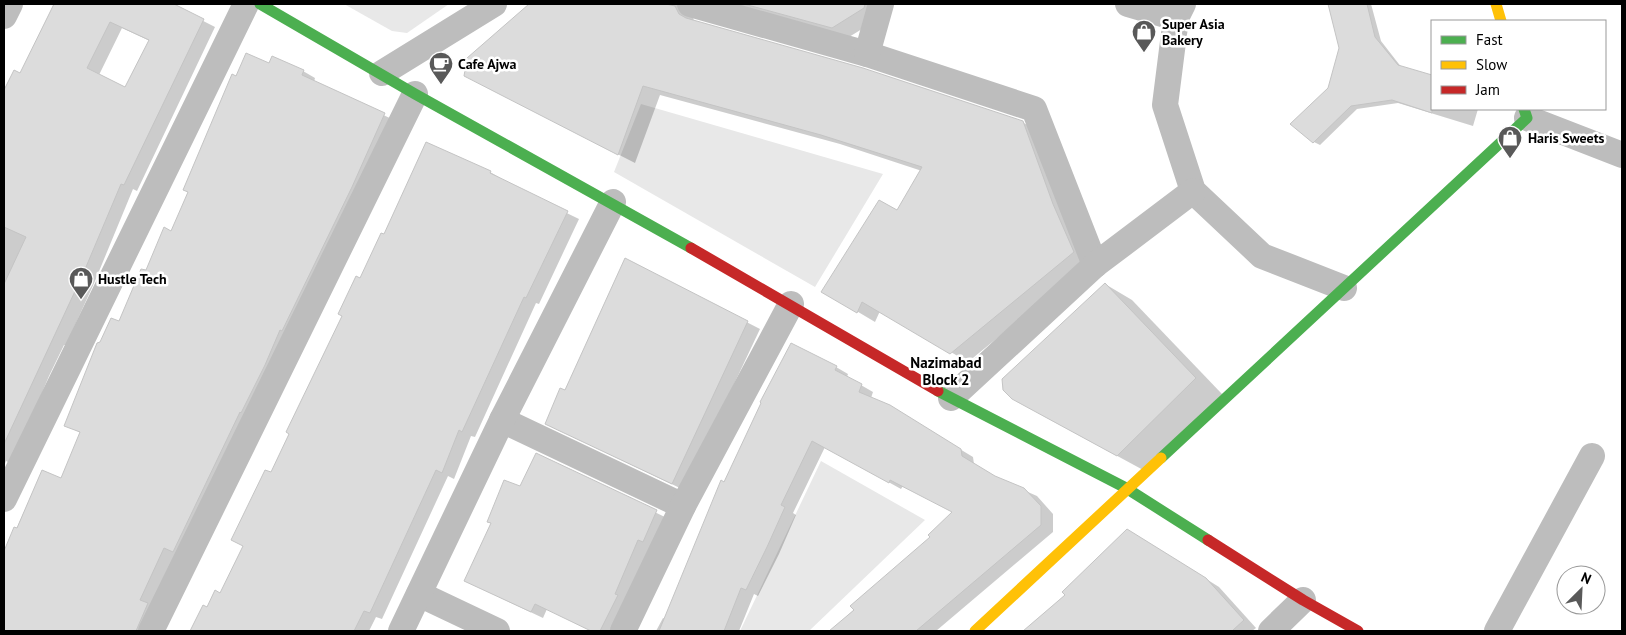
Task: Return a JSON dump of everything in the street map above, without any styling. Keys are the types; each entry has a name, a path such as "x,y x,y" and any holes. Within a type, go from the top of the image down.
{"street":[{"path":"4,16 10,4"},
{"path":"4,499 246,4"},
{"path":"260,4 382,73 415,94 613,202 951,398 1126,488 1303,600 1358,631"},
{"path":"382,73 494,4"},
{"path":"690,4 867,54 1034,109 1095,265"},
{"path":"867,54 881,4"},
{"path":"1128,4 1180,11 1165,105 1193,190 1262,256 1344,288"},
{"path":"1496,4 1501,20"},
{"path":"151,631 415,94"},
{"path":"975,631 1126,488 1344,288 1525,114 1622,155"},
{"path":"951,398 1095,265 1193,190"},
{"path":"401,631 502,420 613,202"},
{"path":"623,631 683,506 791,304"},
{"path":"502,420 683,506"},
{"path":"1497,631 1592,456"},
{"path":"420,594 497,631"},
{"path":"1271,631 1303,600"}],"shaded area":[{"path":"344,4 449,4 407,33 392,31"},
{"path":"641,104 883,174 815,287 614,172"},
{"path":"821,461 925,520 809,631 740,631"}],"building":[{"path":"54,4 174,4 204,19 124,185 121,184 83,274 4,444 4,284 26,237 4,227 4,90 14,70 20,73","holes":["110,22 149,40 125,87 87,68"]},
{"path":"529,4 666,4 675,6 679,14 686,18 863,68 1023,121 1053,204 1074,252 950,354 862,302 857,313 821,292 879,200 897,210 922,167 821,135 643,86 618,155 464,76 467,58"},
{"path":"744,4 865,4 864,8 832,28"},
{"path":"1328,4 1367,4 1375,37 1398,65 1431,75 1432,113 1392,100 1351,106 1313,143 1290,124 1328,88 1339,48"},
{"path":"246,53 269,63 272,56 304,70 302,75 385,113 352,187 282,331 280,330 265,365 240,412 173,552 164,548 140,600 148,603 136,631 4,631 4,551 14,527 17,528 42,470 61,478 80,432 64,426 97,343 100,342 111,318 119,321 141,269 146,270 164,227 171,231 188,192 183,190 232,74 236,76"},
{"path":"426,142 491,171 490,173 568,211 526,298 524,297 462,432 459,430 442,473 436,470 370,613 364,611 354,631 190,631 203,605 207,607 215,590 220,593 243,546 231,540 265,470 271,472 289,434 286,432 342,316 338,314 356,276 360,278 381,233 384,234"},
{"path":"625,258 748,321 672,484 545,424 560,388 565,390"},
{"path":"1105,283 1196,378 1117,456 1012,399 1003,390 1002,379"},
{"path":"791,343 837,366 835,370 862,384 859,392 890,405 961,449 962,456 995,476 1024,488 1041,506 1041,525 916,631 829,631 854,610 850,606 930,537 928,535 952,512 890,480 889,483 812,441 781,505 785,507 767,547 746,590 741,588 724,631 659,631 721,480 724,482 760,402"},
{"path":"536,453 657,510 643,542 638,540 615,594 618,595 600,631 591,631 535,604 531,612 464,581 491,523 487,522 504,480 520,486"},
{"path":"1127,529 1206,578 1244,620 1232,631 1023,631 1065,595 1062,592"}],"traffic: fast":[{"path":"260,4 415,94 691,248"},
{"path":"1161,458 1527,118 1524,110"},
{"path":"938,391 1126,488 1208,540"}],"traffic: slow":[{"path":"1496,4 1501,20"},
{"path":"975,631 1161,458"}],"traffic: jam":[{"path":"691,248 938,391"},
{"path":"1208,540 1303,600 1358,631"}],"place":[{"name":"Super Asia Bakery","path":"1144,53"},
{"name":"Cafe Ajwa","path":"441,85"},
{"name":"Haris Sweets","path":"1510,159"},
{"name":"Hustle Tech","path":"81,300"}],"district":[{"name":"Nazimabad Block 2","path":"946,372"}]}
